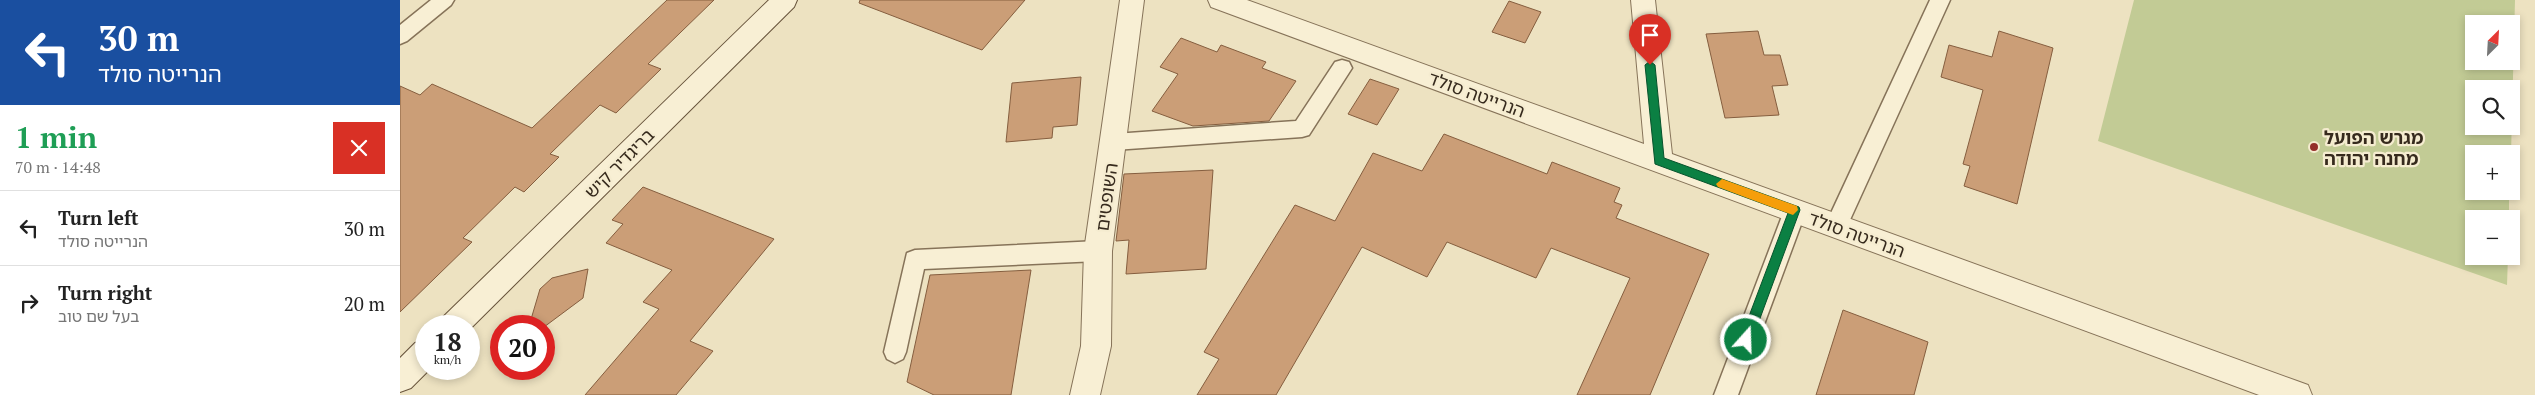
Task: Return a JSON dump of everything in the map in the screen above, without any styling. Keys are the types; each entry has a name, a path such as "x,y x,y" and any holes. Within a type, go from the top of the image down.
{"street":[{"name":"בריגדיר קיש","path":"464,315 785,0"},
{"name":"השופטים","path":"1085,395 1096,346 1098,251 1132,0"},
{"name":"הנרייטה סולד","path":"1220,0 2297,395"},
{"path":"1643,0 1659,161"},
{"path":"400,378 415,364"}],"lane":[{"path":"400,36 444,0"},
{"path":"1836,226 1940,0"},
{"path":"1114,142 1302,129 1342,68"},
{"path":"1726,395 1795,210"},
{"path":"895,352 915,260 1098,251"}],"green space":[{"name":"מגרש הפועל מחנה יהודה","path":"2134,0 2515,0 2515,15 2465,15 2465,70 2513,70 2513,80 2465,80 2465,135 2511,135 2511,145 2465,145 2465,200 2509,200 2509,210 2465,210 2465,265 2508,265 2507,285 2098,141"}],"building":[{"path":"667,0 714,0 648,64 661,69 616,113 600,105 550,154 559,157 524,192 515,187 463,238 472,242 400,312 400,86 420,95 432,84 532,128"},
{"path":"860,0 1025,0 982,50 859,3"},
{"path":"1509,1 1541,12 1525,43 1492,32"},
{"path":"1758,31 1764,55 1780,55 1788,85 1772,86 1779,115 1725,118 1706,34"},
{"path":"1999,31 2053,48 2017,204 1964,186 1970,166 1963,164 1983,90 1941,77 1949,45 1992,57"},
{"path":"1181,38 1217,52 1221,45 1266,62 1262,68 1296,81 1269,121 1193,126 1152,111 1178,74 1160,67"},
{"path":"1081,77 1077,125 1053,127 1052,138 1006,142 1012,83"},
{"path":"1370,79 1399,89 1377,125 1348,114"},
{"path":"1444,134 1547,174 1552,162 1620,188 1614,202 1622,205 1616,218 1709,254 1650,395 1577,395 1630,278 1551,248 1536,278 1447,242 1427,277 1362,247 1276,395 1197,395 1219,359 1204,352 1295,205 1335,221 1373,153 1422,171"},
{"path":"1213,170 1206,269 1126,274 1129,240 1116,241 1124,174"},
{"path":"643,187 774,239 690,341 713,351 676,395 585,395 659,309 643,302 672,270 606,243 623,224 612,220"},
{"path":"588,269 583,298 555,319 555,315 532,315 540,289 552,278"},
{"path":"1031,270 1011,395 934,395 907,382 930,275"},
{"path":"1843,310 1928,342 1914,395 1816,395"}],"slow traffic":[{"path":"1722,184 1793,210"}],"place":[{"name":"מגרש הפועל מחנה יהודה","path":"2314,147"}],"route":[{"path":"1650,65 1659,161 1795,210 1746,340"}]}
